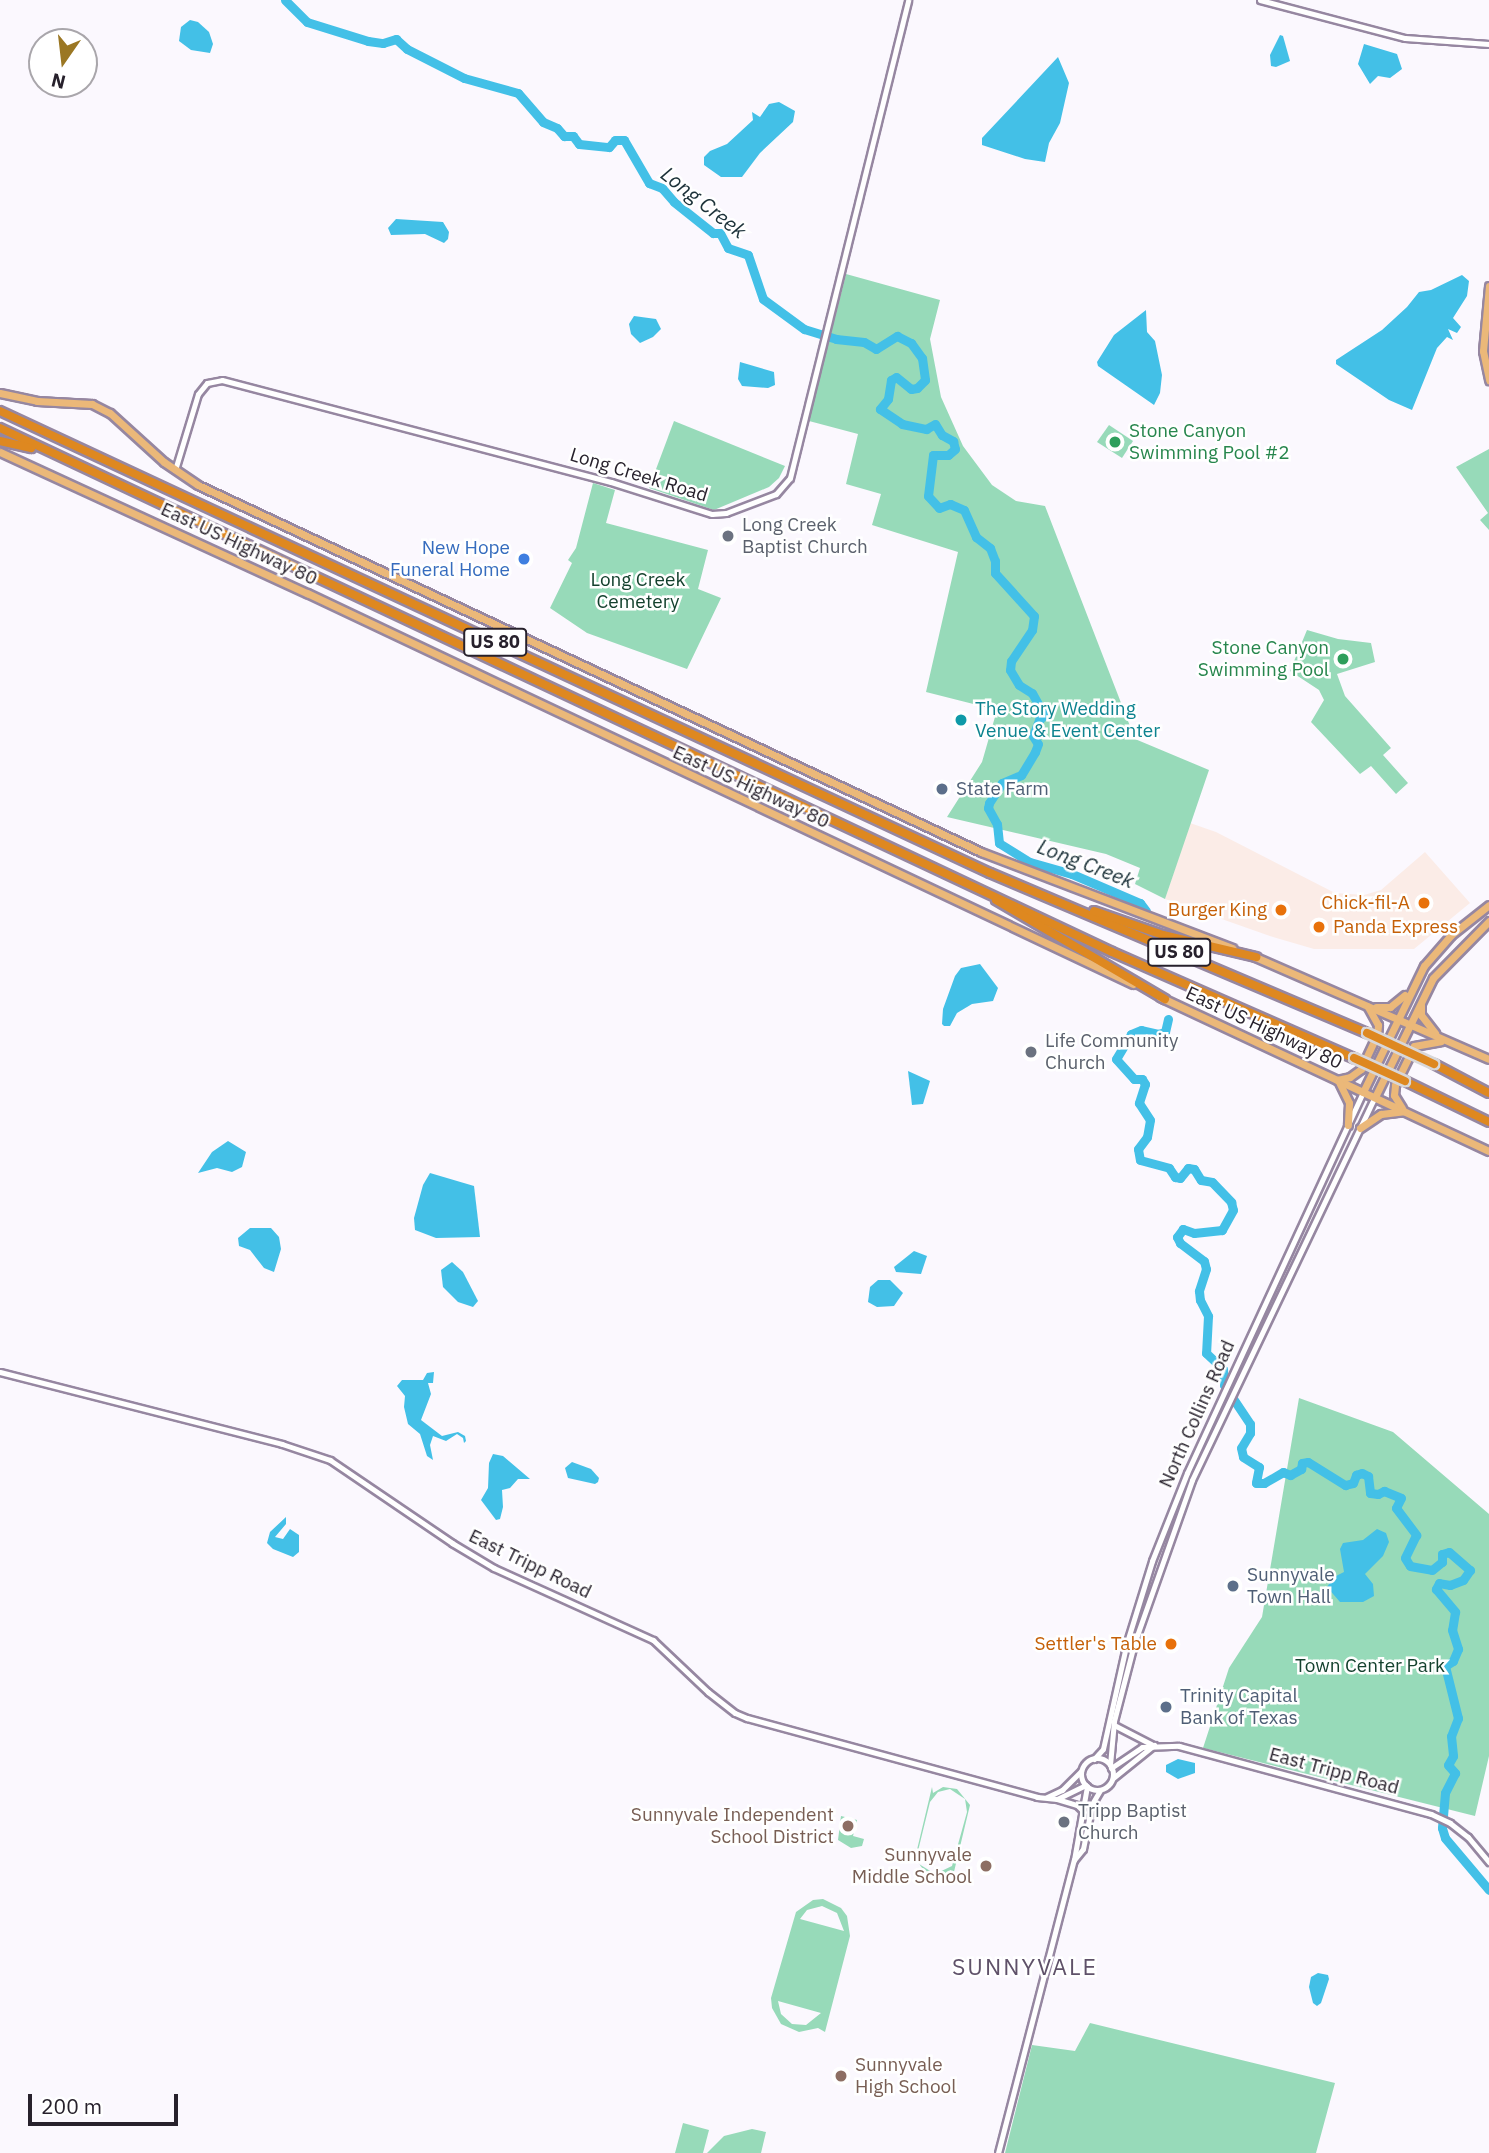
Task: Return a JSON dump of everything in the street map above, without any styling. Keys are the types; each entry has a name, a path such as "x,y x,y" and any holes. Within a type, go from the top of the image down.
{"highway":[{"name":"US 80","path":"0,411 990,873 1367,1033 1434,1063 1489,1093"},
{"name":"US 80","path":"0,428 1112,952 1354,1058 1489,1122"},
{"path":"0,441 29,447 67,461"},
{"path":"990,873 1163,936 1256,957"},
{"path":"982,890 1009,909 1165,999"}],"main road":[{"path":"1489,286 1483,351 1489,380"},
{"name":"East US Highway 80","path":"0,393 37,401 92,404 110,413 175,470 200,486 446,603 981,852 1166,925 1256,957 1489,1059"},
{"name":"East US Highway 80","path":"0,452 307,593 1489,1151"},
{"path":"1363,1092 1424,966 1451,935 1489,905"},
{"path":"1375,1097 1433,978 1489,921"},
{"path":"1365,1004 1390,1007 1402,999 1413,985"},
{"path":"1348,1125 1349,1103 1337,1080 1350,1077 1361,1069 1377,1035 1375,1014 1365,1004"},
{"path":"1421,1004 1421,1015 1429,1029 1451,1043"},
{"path":"1360,1128 1381,1114 1405,1111 1394,1095 1414,1046 1432,1040 1451,1043"}],"street":[{"name":"Long Creek Road","path":"175,470 198,394 207,383 222,380 611,482 704,512 726,513 776,494 790,478 908,0"},
{"path":"1260,0 1405,38 1489,44"},
{"name":"North Collins Road","path":"1111,1767 1114,1725 1131,1628 1167,1523 1210,1419 1363,1092"},
{"name":"North Collins Road","path":"1094,1759 1105,1745 1122,1675 1175,1526 1222,1412 1375,1097"},
{"path":"1278,1276 1287,1281"},
{"name":"East Tripp Road","path":"0,1372 323,1457 494,1568 653,1640 735,1713 817,1740 1037,1797 1057,1799"},
{"path":"1210,1419 1218,1422"},
{"path":"1167,1523 1175,1526"},
{"path":"1131,1628 1138,1630"},
{"path":"1114,1725 1154,1745"},
{"path":"1111,1767 1136,1749 1154,1745"},
{"path":"1074,1860 1083,1849 1092,1804 1100,1790 1154,1745"},
{"name":"East Tripp Road","path":"1154,1745 1179,1746 1435,1815 1453,1825 1489,1862"},
{"path":"1037,1797 1049,1796 1062,1790 1094,1759 1103,1760 1111,1767 1112,1778"},
{"path":"998,2153 1074,1860 1084,1812 1086,1786 1082,1778 1083,1768"},
{"path":"1057,1799 1086,1786 1100,1790"},
{"path":"1057,1799 1077,1805 1084,1812"}],"shaded area":[{"path":"1190,823 1216,832 1335,893 1364,895 1381,890 1425,852 1470,903 1414,949 1314,949 1165,899"}],"green space":[{"path":"846,274 940,300 930,339 941,397 963,446 992,485 1016,501 1045,506 1135,739 1209,770 1165,899 1135,884 1140,868 1106,854 947,817 982,762 997,710 926,692 958,552 872,525 881,494 846,484 858,434 809,421"},
{"path":"674,421 785,466 779,478 769,487 714,510 649,488"},
{"name":"Stone Canyon Swimming Pool #2","path":"1109,425 1133,441 1122,458 1097,442"},
{"path":"1489,449 1489,530 1480,520 1488,513 1456,467"},
{"name":"Long Creek Cemetery","path":"593,483 615,490 606,523 708,550 698,589 721,598 687,669 587,633 550,608 572,563 568,560 576,548"},
{"path":"1307,630 1338,639 1371,643 1375,662 1337,674 1345,696 1391,748 1383,755 1408,783 1396,794 1371,766 1360,774 1311,722 1324,700 1319,690 1290,671"},
{"name":"Town Center Park","path":"1299,1398 1393,1432 1489,1514 1489,1756 1475,1816 1203,1748 1229,1668 1262,1617"},
{"path":"932,1787 933,1793 943,1787 957,1789 970,1805 953,1876 951,1870 942,1876 927,1875 919,1864 915,1858","holes":["950,1789 965,1799 967,1812 952,1866 935,1874 919,1864 918,1851 930,1802 938,1792"]},
{"path":"841,1816 857,1820 853,1836 864,1839 862,1846 851,1848 838,1840"},
{"path":"823,1899 841,1908 847,1916 850,1936 825,2032 818,2028 799,2032 781,2024 772,2008 771,1998 796,1912 813,1900","holes":["822,1906 837,1913 844,1931 800,1919 807,1910","778,2001 821,2013 806,2025 792,2024 781,2014"]},
{"path":"1090,2023 1335,2083 1316,2153 1005,2153 1032,2045 1075,2051"},
{"path":"683,2123 709,2130 703,2153 675,2153"},
{"path":"752,2129 766,2132 761,2153 707,2153 724,2136"}],"water":[{"path":"190,20 198,22 209,32 213,44 210,53 191,50 179,41 181,27"},
{"path":"1280,35 1283,36 1290,61 1276,67 1271,66 1270,55"},
{"path":"1364,44 1397,54 1402,69 1390,78 1378,76 1370,84 1358,64"},
{"path":"1058,57 1069,83 1060,123 1049,143 1045,162 1025,159 982,145 982,138"},
{"path":"779,102 795,111 793,122 760,153 742,177 721,177 704,165 704,157 710,151 727,144 753,120 752,112 760,117 769,104"},
{"path":"396,219 443,222 449,232 448,239 444,243 425,234 391,235 388,228"},
{"path":"1462,275 1469,281 1467,296 1453,318 1461,327 1457,333 1448,329 1453,340 1447,337 1437,348 1412,410 1389,400 1336,364 1336,360 1382,330 1419,292 1431,290"},
{"path":"1146,310 1147,332 1155,341 1162,375 1160,393 1154,405 1098,366 1097,362 1114,335"},
{"path":"634,316 656,319 661,329 653,337 640,343 631,334 629,324"},
{"path":"740,362 774,372 775,385 768,388 742,386 738,379"},
{"path":"980,964 998,988 993,1001 972,1004 957,1013 950,1026 944,1026 943,1009 955,976 961,968"},
{"path":"908,1071 930,1081 923,1104 912,1105"},
{"path":"228,1141 246,1152 242,1167 232,1172 217,1168 198,1173 212,1152"},
{"path":"430,1173 474,1186 480,1237 436,1238 415,1230 414,1218 423,1185"},
{"path":"250,1228 271,1228 279,1237 281,1249 274,1272 264,1268 250,1250 239,1246 238,1238"},
{"path":"914,1251 927,1256 921,1274 896,1272 894,1267"},
{"path":"452,1262 463,1272 478,1301 473,1307 458,1302 443,1287 441,1270"},
{"path":"878,1280 890,1280 903,1293 894,1306 877,1307 868,1302 870,1287"},
{"path":"434,1372 433,1383 428,1383 431,1394 421,1420 442,1436 458,1432 465,1436 466,1441 464,1443 463,1438 457,1434 446,1441 433,1436 430,1445 433,1460 427,1456 420,1434 408,1424 404,1407 405,1396 397,1386 402,1380 423,1380 427,1373"},
{"path":"493,1454 503,1456 530,1479 518,1479 510,1488 502,1490 503,1507 500,1519 496,1520 481,1500 488,1488 489,1463"},
{"path":"572,1462 591,1469 599,1478 598,1482 595,1484 568,1478 565,1468"},
{"path":"286,1517 286,1524 275,1537 283,1539 290,1529 299,1535 299,1552 293,1557 273,1549 267,1543 270,1532"},
{"path":"1377,1529 1386,1533 1389,1542 1383,1556 1365,1574 1373,1584 1374,1596 1363,1602 1340,1602 1327,1587 1334,1577 1344,1572 1340,1549 1343,1543 1363,1540"},
{"path":"1178,1759 1195,1763 1195,1773 1178,1779 1166,1772 1166,1765"},
{"path":"1318,1973 1328,1975 1329,1979 1321,2003 1317,2006 1313,2003 1309,1987 1311,1977"}],"waterway":[{"name":"Long Creek","path":"285,0 307,22 368,41 383,43 396,39 407,49 464,78 518,93 543,122 557,128 564,136 573,136 579,144 609,147 615,140 624,140 649,183 662,188 674,202 713,233 720,233 728,248 748,255 763,299 804,329 836,339 864,342 876,349 897,336 911,343 922,358 925,380 917,388 911,389 896,377 891,380 888,399 880,409 902,424 926,429 935,424 942,435 953,441 955,449 948,455 933,455 928,496 939,508 950,504 964,510 976,537 990,548 995,561 995,573 1034,616 1032,630 1011,661 1010,670 1019,685 1032,693 1044,715 1039,720 1033,736 1038,744 1035,752 1021,775 1002,783 989,803 988,808 997,824 999,843 1030,862 1072,874 1140,903 1146,911"},
{"name":"Long Creek","path":"1168,1019 1165,1032 1158,1034 1141,1030 1131,1034 1116,1059 1134,1079 1142,1079 1145,1084 1139,1103 1150,1120 1147,1137 1138,1149 1140,1160 1169,1168 1175,1177 1180,1178 1188,1168 1194,1169 1201,1180 1212,1182 1231,1202 1233,1210 1222,1230 1194,1233 1183,1229 1177,1237 1180,1243 1204,1261 1206,1269 1199,1291 1200,1300 1208,1316 1206,1353 1223,1369 1224,1385 1250,1424 1250,1433 1241,1448 1243,1457 1259,1467 1256,1483 1264,1483 1283,1472 1290,1475 1301,1469 1302,1463 1308,1462 1345,1485 1353,1483 1356,1475 1362,1473 1368,1476 1370,1493 1378,1494 1384,1491 1401,1498 1396,1508 1416,1535 1405,1558 1410,1566 1432,1570 1442,1562 1442,1554 1449,1552 1470,1570 1463,1580 1450,1585 1439,1583 1436,1589 1455,1612 1452,1630 1458,1649 1453,1661 1445,1666 1458,1718 1451,1736 1453,1756 1448,1765 1455,1773 1445,1793 1442,1828 1445,1838 1489,1890"}],"place":[{"name":"Stone Canyon Swimming Pool #2","path":"1115,442"},
{"name":"Long Creek Baptist Church","path":"728,536"},
{"name":"New Hope Funeral Home","path":"524,559"},
{"name":"Stone Canyon Swimming Pool","path":"1343,659"},
{"name":"The Story Wedding Venue & Event Center","path":"961,720"},
{"name":"State Farm","path":"942,789"},
{"name":"Chick-fil-A","path":"1424,903"},
{"name":"Burger King","path":"1281,910"},
{"name":"Panda Express","path":"1319,927"},
{"name":"Life Community Church","path":"1031,1052"},
{"name":"Sunnyvale Town Hall","path":"1233,1586"},
{"name":"Settler's Table","path":"1171,1644"},
{"name":"Trinity Capital Bank of Texas","path":"1166,1707"},
{"name":"Tripp Baptist Church","path":"1064,1822"},
{"name":"Sunnyvale Independent School District","path":"848,1826"},
{"name":"Sunnyvale Middle School","path":"986,1866"},
{"name":"Sunnyvale High School","path":"841,2076"}],"district":[{"name":"SUNNYVALE","path":"1025,1966"}]}
